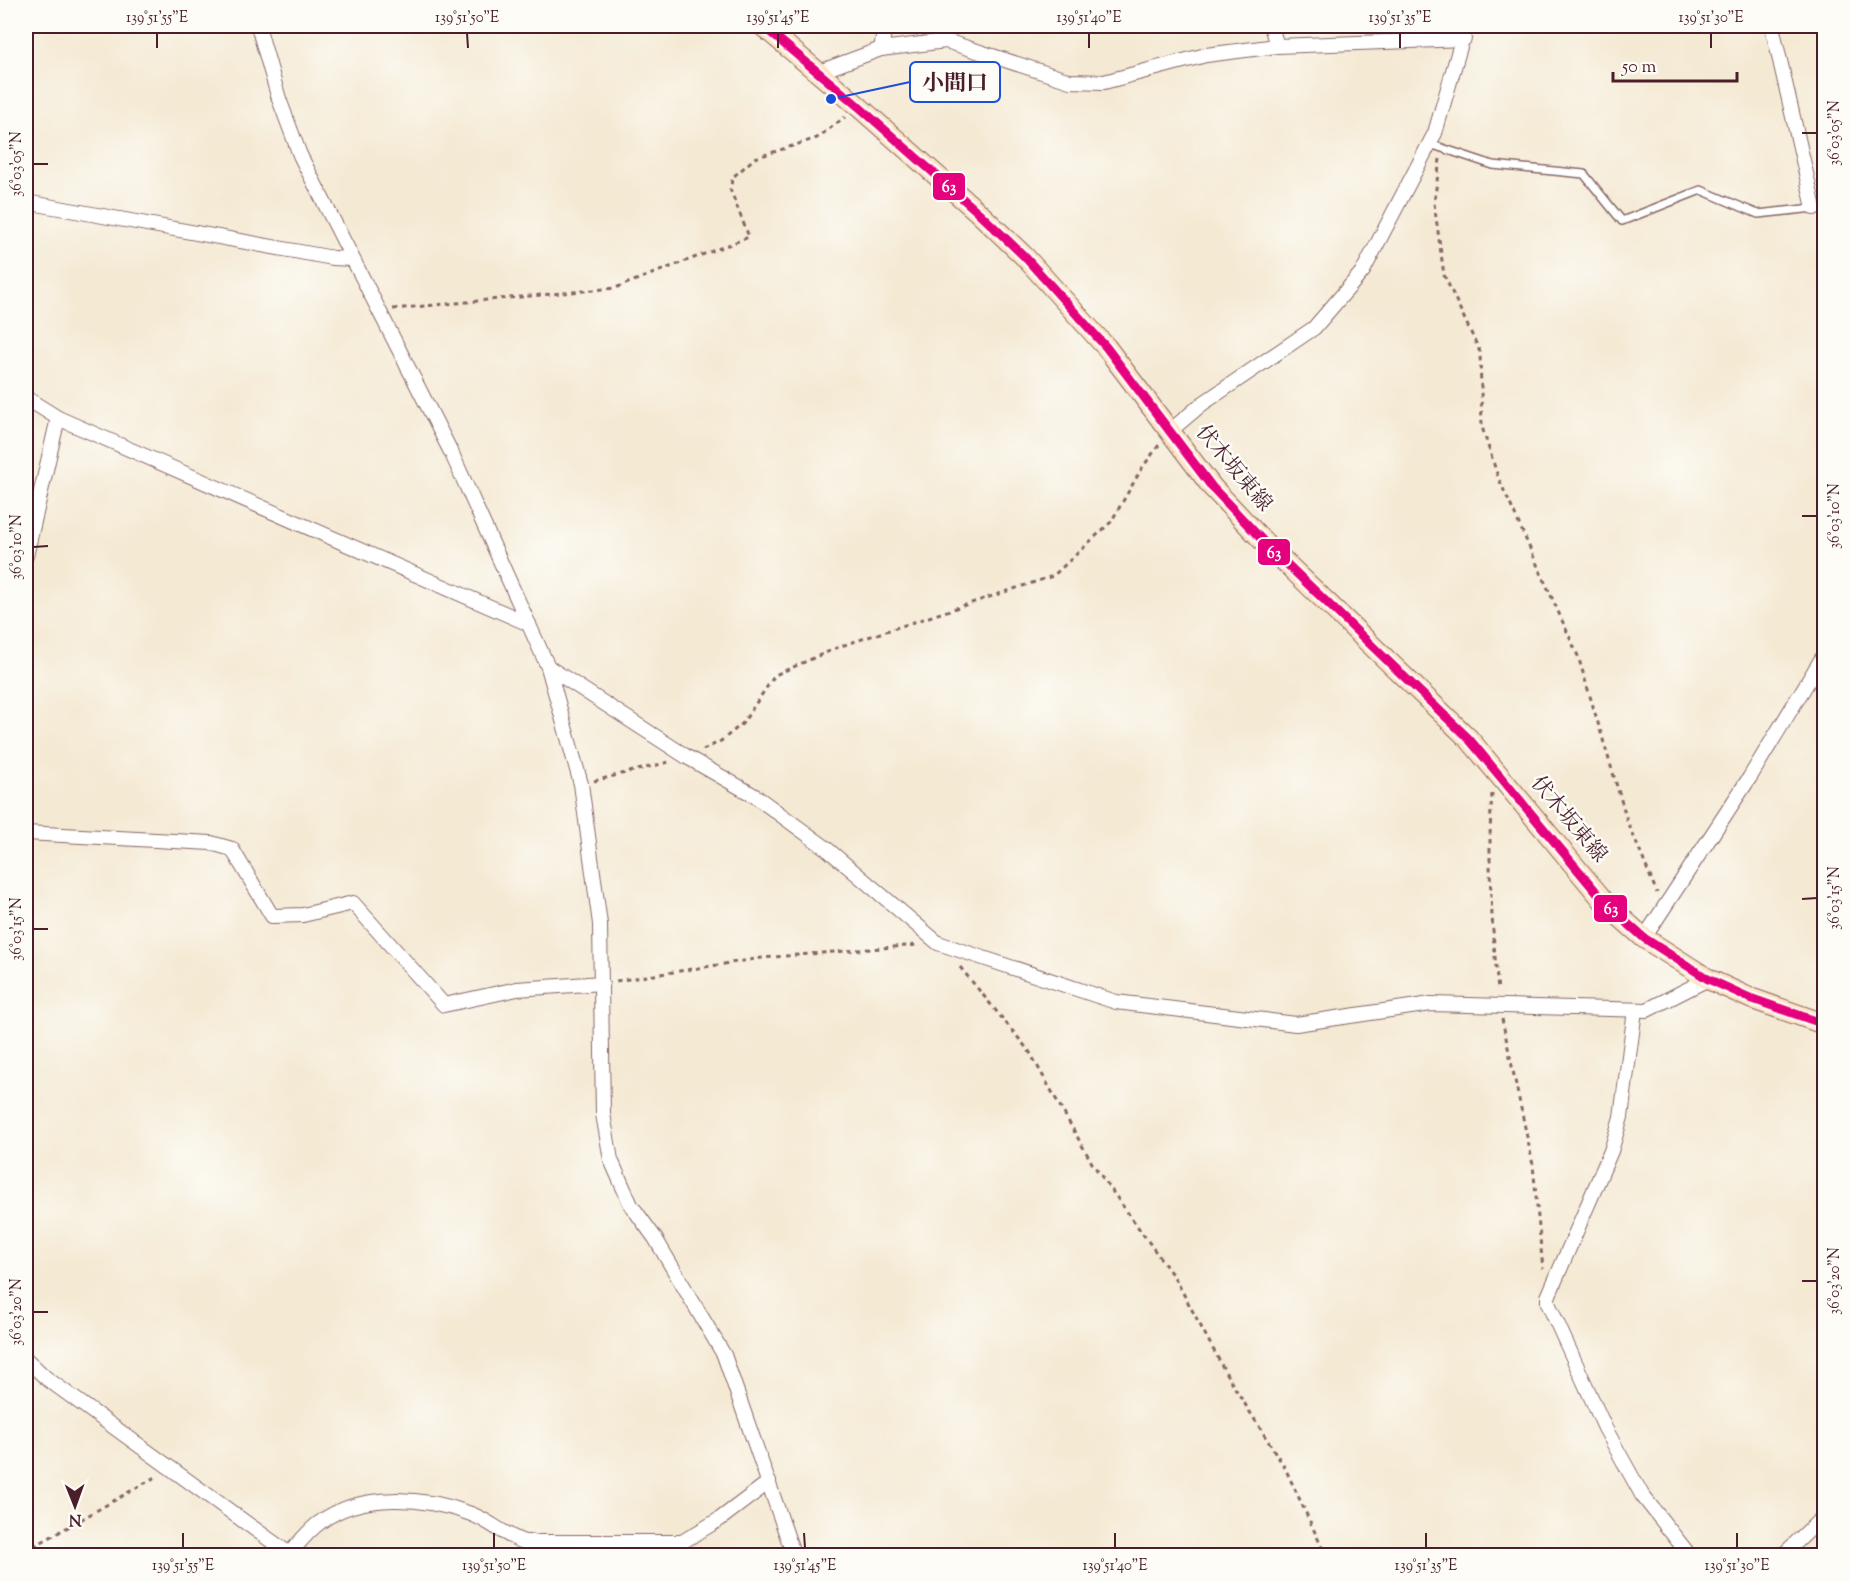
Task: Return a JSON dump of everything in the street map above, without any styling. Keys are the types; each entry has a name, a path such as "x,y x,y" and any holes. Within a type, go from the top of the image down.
{"main road":[{"name":"伏木坂東線","path":"763,26 858,106 1025,257 1099,339 1212,487 1265,543 1469,739 1608,906 1644,938 1708,979 1750,998 1824,1024"}],"street":[{"path":"258,26 279,99 300,155 452,454 548,667 581,784 600,924 603,1114 611,1160 631,1205 655,1238 724,1355 794,1556"},
{"path":"880,49 885,26"},
{"path":"1271,26 1276,46"},
{"path":"1772,26 1814,208"},
{"path":"819,72 880,49 946,40 1070,81 1104,82 1206,55 1276,46 1465,32 1435,146 1364,271 1314,328 1202,404 1170,431"},
{"path":"26,202 157,228 333,258 352,259"},
{"path":"26,398 58,418 529,624"},
{"path":"26,556 58,418"},
{"path":"1644,938 1750,777 1824,655"},
{"path":"548,667 687,757 755,796 818,841 938,943 1116,1002 1296,1024 1431,1004 1647,1010 1708,979"},
{"path":"26,833 210,843 232,849 272,916 303,915 352,903 444,1005 517,989 602,983"},
{"path":"1635,1010 1621,1117 1611,1151 1548,1297 1548,1303 1571,1355 1641,1495 1690,1556"},
{"path":"26,1359 46,1378 291,1554 320,1522 378,1500 409,1500 442,1505 474,1515 508,1537 524,1542 682,1542 720,1519 769,1482"},
{"path":"1782,1556 1824,1516"}],"lane":[{"path":"1435,146 1493,165 1584,174 1622,221 1701,190 1758,214 1814,208"}],"path":[{"path":"380,311 615,288 749,237 730,189 733,177 755,158 817,138 858,106"},
{"path":"1435,146 1434,203 1444,276 1480,352 1482,427 1498,477 1578,656 1627,820 1663,907"},
{"path":"581,784 687,757 721,741 742,724 775,675 841,646 1053,576 1112,522 1142,468 1170,431"},
{"path":"1494,769 1489,833 1491,912 1499,1006 1533,1165 1541,1256 1548,1297"},
{"path":"602,983 762,958 938,943"},
{"path":"958,965 1029,1051 1092,1163 1176,1280 1228,1377 1286,1468 1326,1556"},
{"path":"26,1551 171,1468"}],"transit line":[{"name":"63","path":"763,26 858,106 1025,257 1106,347 1212,487 1265,543 1469,739 1608,906 1644,938 1708,979 1750,998 1824,1024"}],"place":[{"name":"小間口","path":"831,99"}]}
